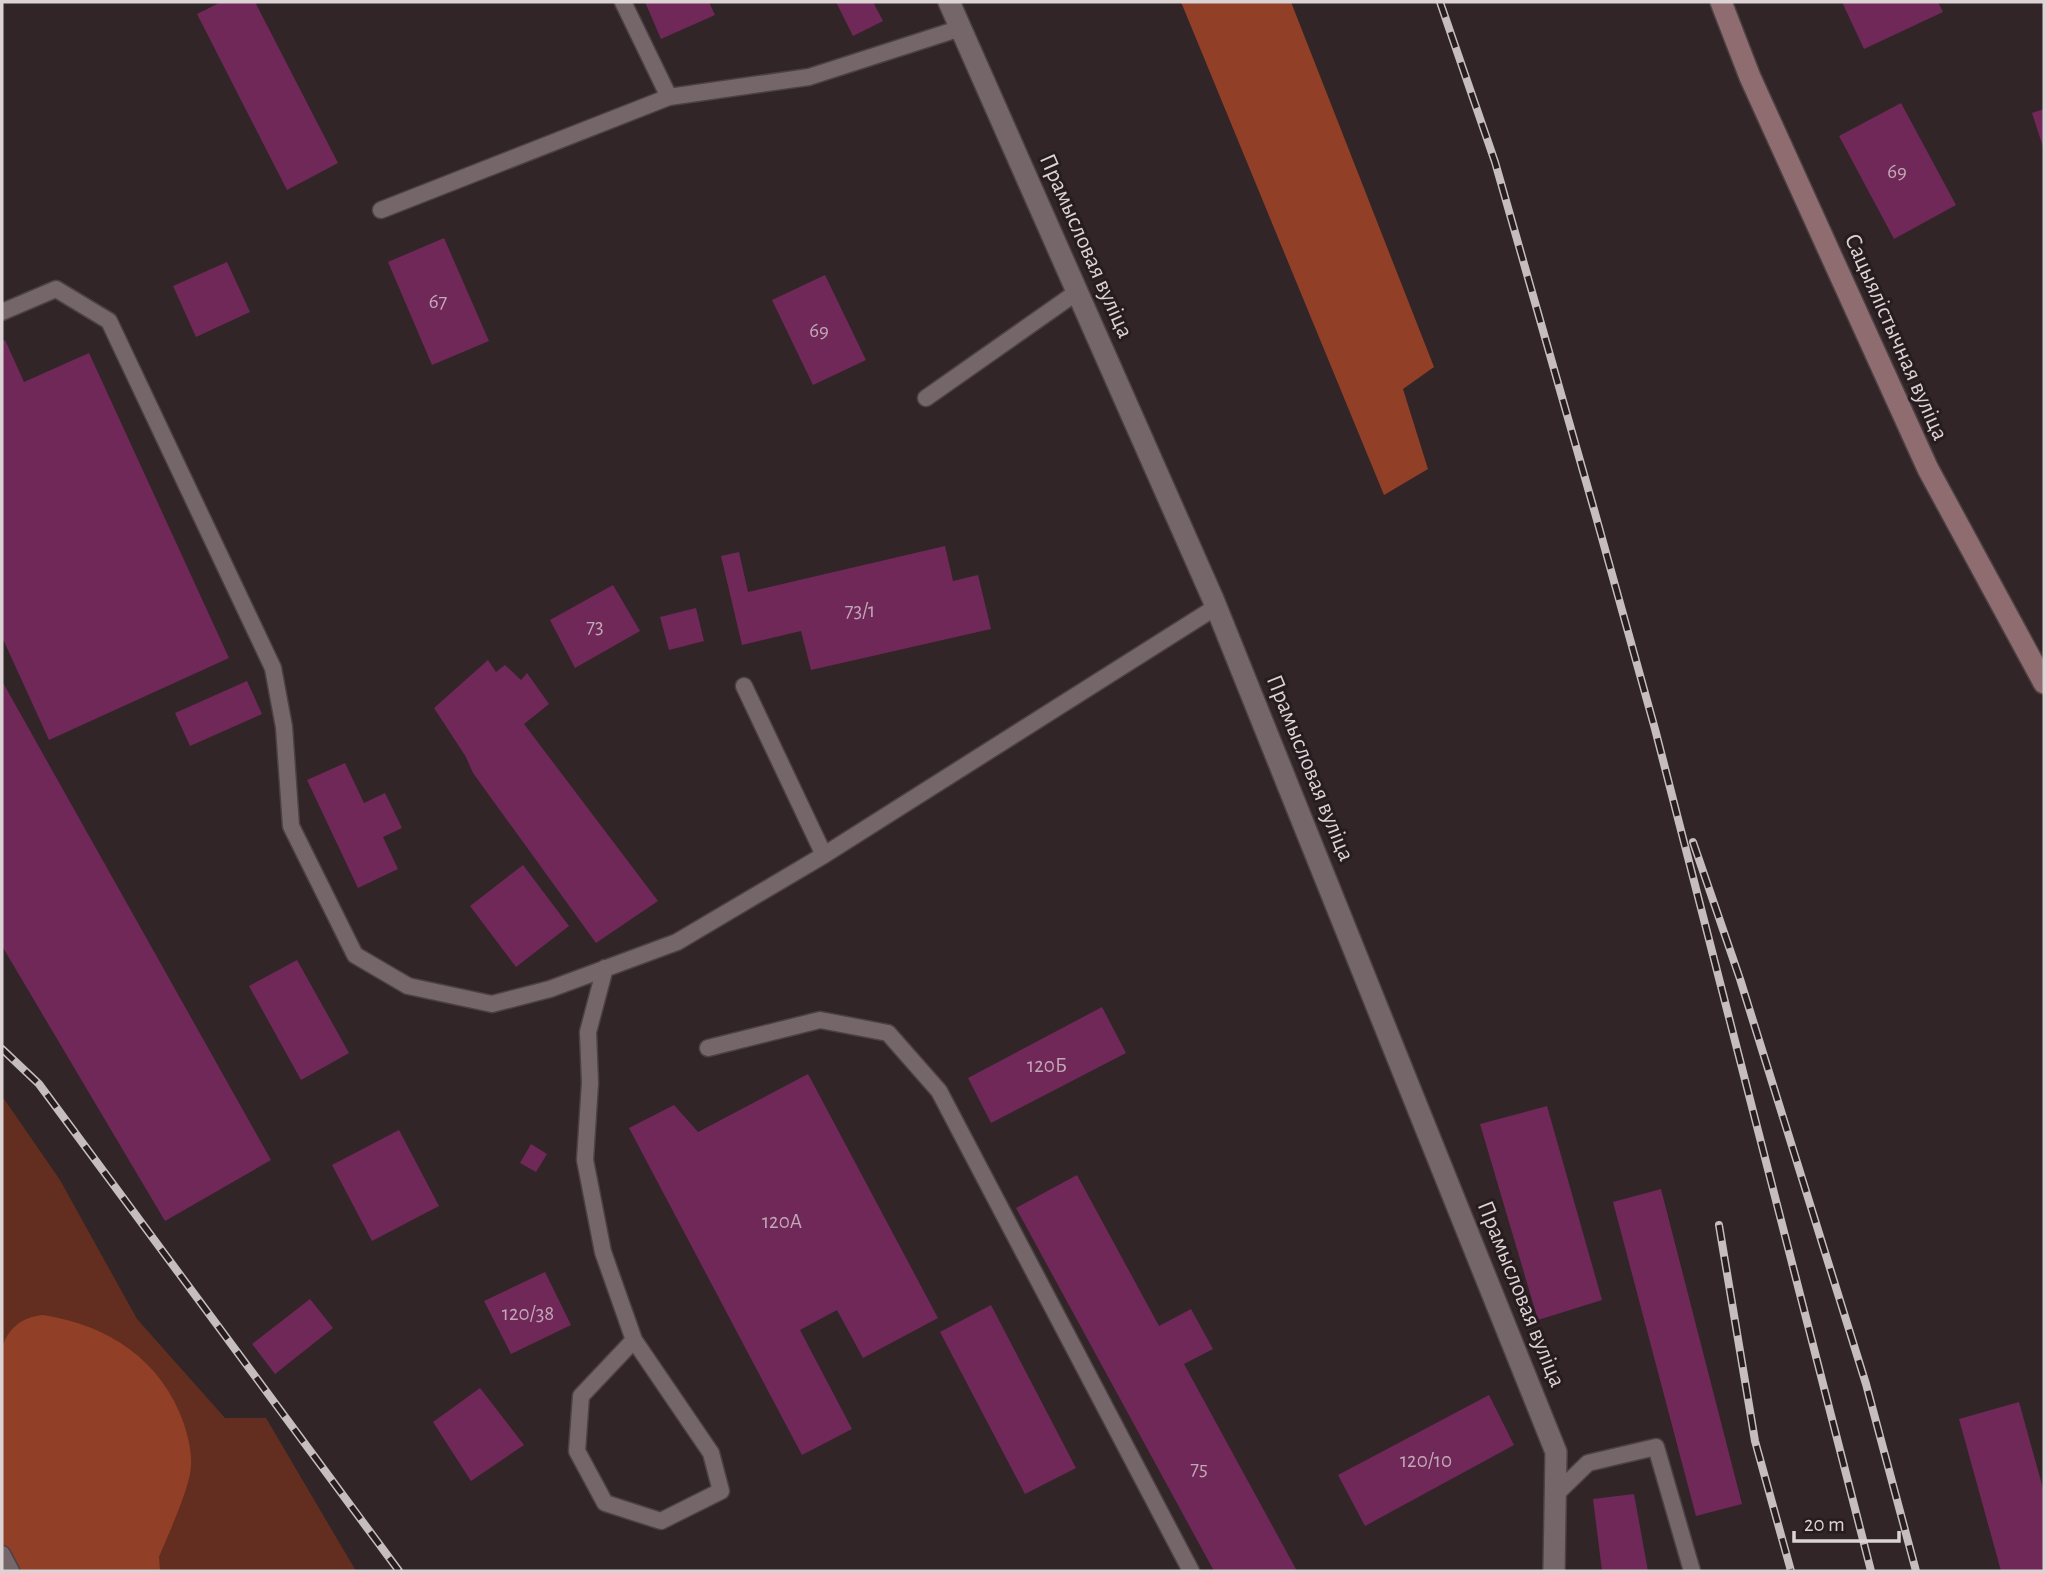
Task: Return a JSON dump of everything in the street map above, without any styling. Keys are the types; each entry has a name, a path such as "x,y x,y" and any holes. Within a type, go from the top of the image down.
{"street":[{"name":"Прамысловая вуліца","path":"949,2 1216,607 1556,1452 1554,1571"},
{"name":"Сацыялістычная вуліца","path":"1721,2 1750,77 1928,469 2044,683"}],"lane":[{"path":"623,2 668,97"},
{"path":"381,210 668,97 809,78 961,28"},
{"path":"2,312 56,289 109,321 272,668 284,727 290,826 355,955 408,986 492,1004 550,989 677,942 824,855 1216,607"},
{"path":"926,398 1077,292"},
{"path":"744,685 824,855"},
{"path":"605,968 588,1032 590,1083 585,1160 603,1252 634,1340 711,1453 720,1491 661,1521 606,1503 577,1451 581,1396 634,1340"},
{"path":"708,1048 820,1020 888,1033 939,1091 1191,1571"},
{"path":"1555,1495 1588,1463 1656,1447 1692,1571"},
{"path":"2,1554 11,1571"}],"shaded area":[{"path":"1181,2 1291,2 1434,367 1403,389 1428,469 1384,495"},
{"path":"2,1096 60,1180 137,1319 225,1418 266,1418 356,1571 2,1571"},
{"path":"43,1315 89,1327 130,1349 162,1381 174,1401 187,1434 191,1466 183,1499 159,1557 160,1571 2,1571 2,1348 12,1329 22,1321"}],"building":[{"path":"221,2 255,2 338,163 287,190 197,14"},
{"path":"645,2 709,2 715,15 661,39"},
{"path":"836,2 873,2 883,21 853,36"},
{"path":"1842,2 1938,2 1943,12 1864,49"},
{"path":"1901,103 1956,205 1894,239 1839,136"},
{"path":"2044,109 2044,150 2032,113"},
{"path":"444,238 489,341 432,365 388,262"},
{"path":"227,262 250,312 196,337 173,286"},
{"path":"825,275 866,360 813,385 772,300"},
{"path":"5,340 24,382 89,353 229,658 49,740 2,637 2,342"},
{"path":"945,546 953,581 978,575 991,629 811,670 801,631 742,645 721,556 739,552 748,592"},
{"path":"613,585 640,631 575,668 550,620"},
{"path":"696,608 704,641 669,650 660,617"},
{"path":"488,660 496,672 505,665 521,680 527,673 549,704 524,724 658,901 596,943 473,773 466,757 434,708"},
{"path":"2,681 271,1160 165,1221 2,946"},
{"path":"247,681 262,714 190,746 175,713"},
{"path":"345,763 364,803 385,793 402,828 383,837 398,869 358,888 307,780"},
{"path":"523,865 569,926 516,967 470,906"},
{"path":"297,960 349,1053 301,1080 249,986"},
{"path":"1102,1007 1126,1053 991,1123 968,1078"},
{"path":"808,1074 938,1318 863,1358 837,1310 800,1330 852,1429 802,1455 629,1128 674,1105 698,1132"},
{"path":"1547,1106 1602,1300 1538,1320 1480,1124"},
{"path":"399,1130 439,1206 372,1241 332,1165"},
{"path":"531,1144 547,1154 536,1172 520,1163"},
{"path":"1077,1175 1159,1326 1191,1309 1213,1349 1184,1364 1297,1571 1214,1571 1016,1208"},
{"path":"1661,1189 1742,1504 1696,1516 1613,1202"},
{"path":"545,1272 571,1325 511,1354 484,1301"},
{"path":"310,1299 333,1328 275,1374 252,1344"},
{"path":"991,1305 1076,1468 1025,1494 940,1332"},
{"path":"480,1388 524,1445 471,1481 433,1422"},
{"path":"1489,1395 1514,1445 1365,1526 1338,1475"},
{"path":"2019,1402 2044,1492 2044,1571 2001,1571 1959,1419"},
{"path":"1634,1494 1648,1571 1602,1571 1593,1499"}],"railway":[{"path":"1440,2 1495,162 1655,729 1871,1571"},
{"path":"1693,842 1740,979 1866,1384 1916,1571"},
{"path":"2,1049 39,1084 399,1571"},
{"path":"1719,1225 1755,1441 1791,1571"}]}
